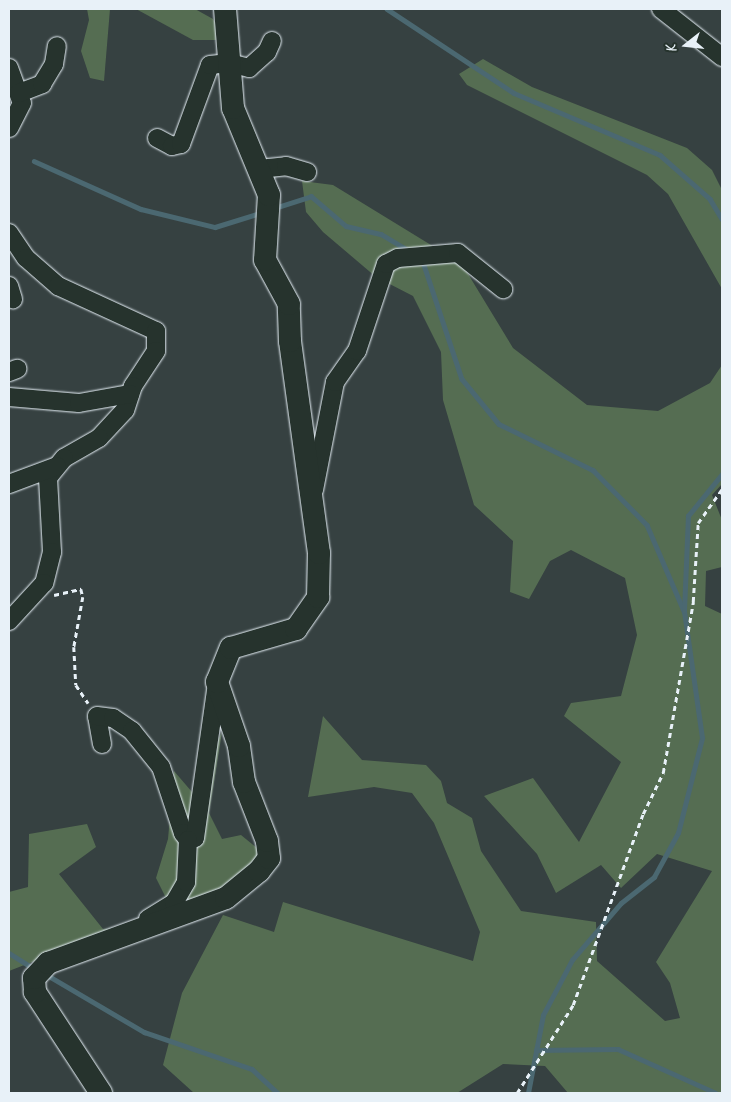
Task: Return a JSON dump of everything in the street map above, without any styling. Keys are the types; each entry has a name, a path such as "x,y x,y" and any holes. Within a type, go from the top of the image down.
{"street":[{"path":"188,840 194,838 199,825 217,682 231,648 296,629 318,597 319,553 289,304 265,260 269,195 233,108 225,9"},
{"path":"661,9 722,57"},
{"path":"157,138 172,146 181,144 210,65 229,63 249,68 267,52 272,41"},
{"path":"19,93 42,84 54,64 57,46"},
{"path":"9,68 22,103 9,128"},
{"path":"259,169 286,166 307,172"},
{"path":"9,233 26,258 58,286 156,331 156,351 130,394 125,410 99,438 58,466 9,484"},
{"path":"312,502 335,382 357,351 386,264 398,258 458,253 503,289"},
{"path":"9,398 79,403 130,394"},
{"path":"9,621 44,583 52,552 48,478 58,466"},
{"path":"101,1093 35,992 34,978 48,963 137,933 226,898 269,858 217,682"},
{"path":"102,744 97,716 113,718 150,750 161,767 188,840 182,889 174,903 144,922 137,933"}],"path":[{"path":"517,1093 574,1004 643,814 663,773 693,602 698,523 722,489"},
{"path":"33,597 81,589 84,597 74,647 76,685 97,716"}],"green space":[{"path":"87,9 110,9 104,81 90,78 81,51 89,20"},
{"path":"136,9 195,9 213,19 220,31 216,40 193,40"},
{"path":"483,59 532,87 687,148 712,170 722,190 722,289 668,194 647,175 467,85 459,74"},
{"path":"302,181 333,185 462,264 513,348 587,405 658,411 710,383 722,365 722,484 712,495 722,520 722,567 706,571 705,606 722,614 722,1093 568,1093 545,1066 503,1064 457,1093 194,1093 163,1065 182,993 223,915 274,932 283,902 473,961 480,932 434,823 412,793 374,787 308,797 323,716 362,760 426,765 441,781 447,803 472,818 481,851 521,911 596,922 597,961 665,1021 680,1018 670,983 656,962 712,871 657,854 621,888 601,865 556,893 537,854 484,796 533,778 579,842 621,762 564,716 571,703 621,696 637,635 625,578 571,550 550,561 529,599 510,592 513,541 474,505 443,400 441,352 413,296 376,277 323,232 306,212"},
{"path":"222,732 209,813 222,839 241,835 257,848 259,857 235,886 174,914 156,878 168,839 174,771 192,792"},
{"path":"87,824 96,847 59,874 103,929 119,928 9,971 9,892 28,887 29,834"}],"waterway":[{"path":"387,9 514,93 660,155 710,199 722,219"},
{"path":"34,161 141,209 215,227 260,213"},
{"path":"275,208 311,196 346,226 381,234 409,251"},
{"path":"422,259 462,379 499,424 593,470 647,525 684,611"},
{"path":"528,1093 543,1015 572,960 621,903 654,877 678,833 702,738 684,611 688,516 722,474"},
{"path":"9,953 33,968"},
{"path":"47,975 144,1032 252,1069 278,1093"},
{"path":"536,1050 618,1049 716,1093"}]}
